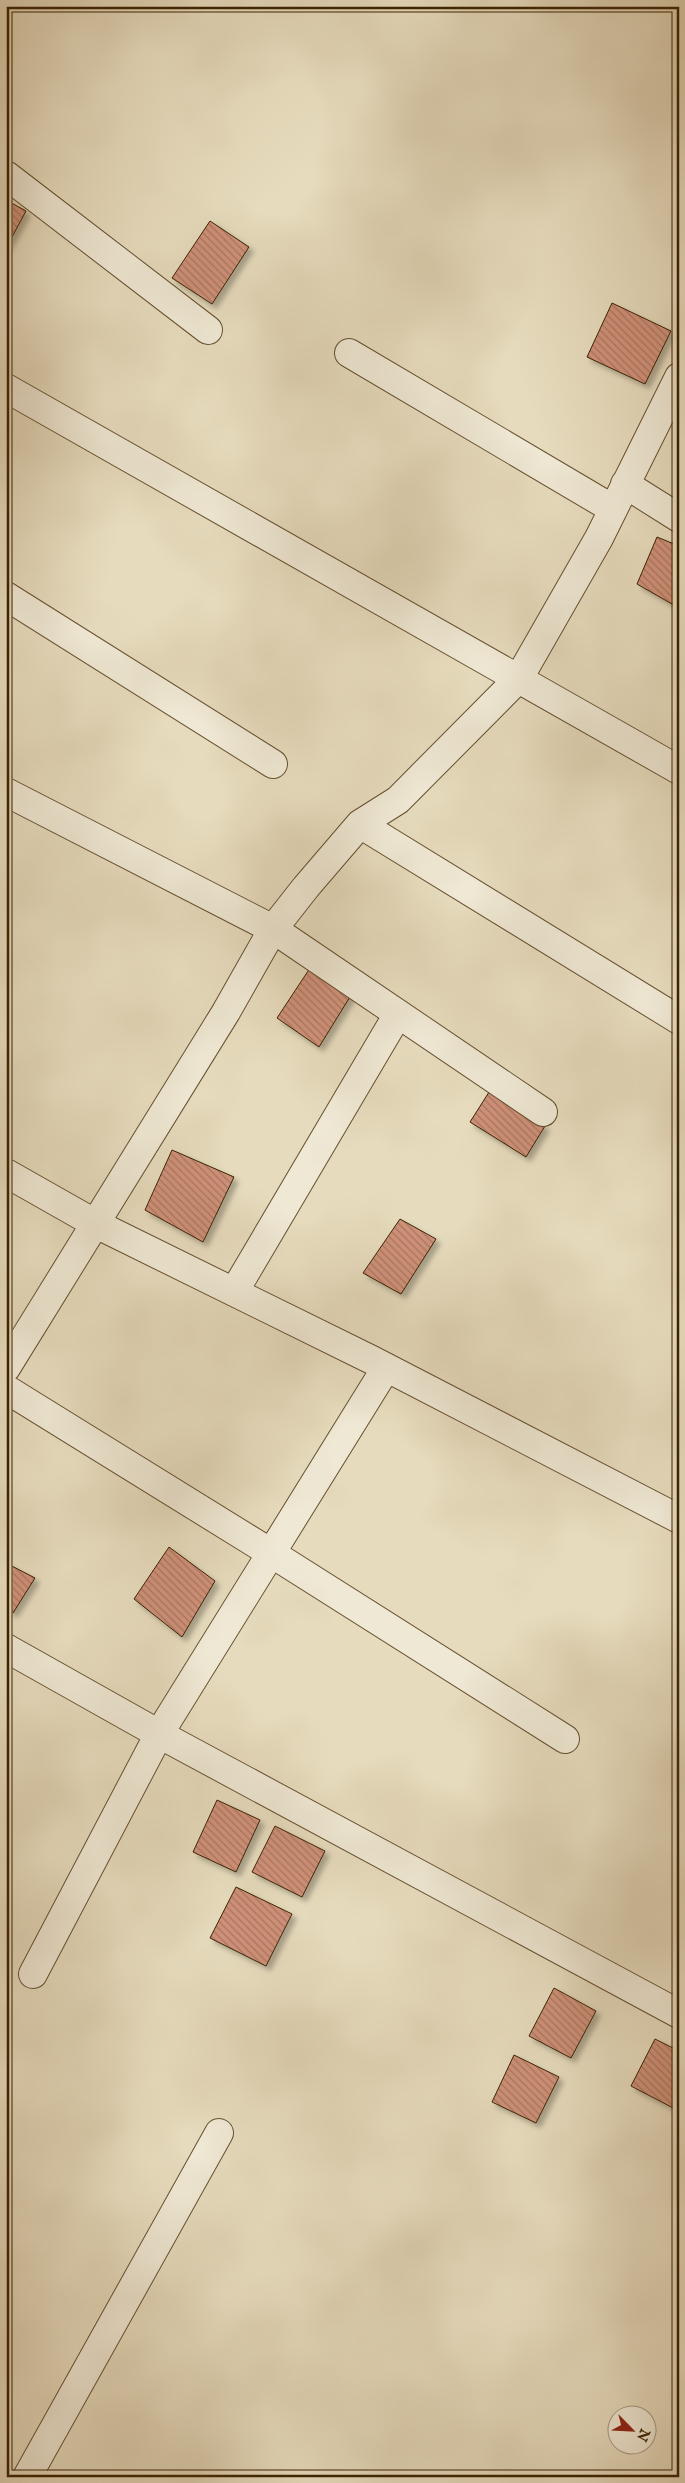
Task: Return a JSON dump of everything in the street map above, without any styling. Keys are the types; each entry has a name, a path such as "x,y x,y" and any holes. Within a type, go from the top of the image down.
{"street":[{"path":"6,175 208,330"},
{"path":"349,352 613,508"},
{"path":"6,1368 226,1012 273,929 360,824 398,800 519,678 626,484 679,378"},
{"path":"6,388 679,770"},
{"path":"626,484 679,518"},
{"path":"6,596 273,764"},
{"path":"6,792 273,929 543,1112"},
{"path":"360,824 679,1020"},
{"path":"234,1292 398,1014"},
{"path":"6,1173 96,1224 676,1512"},
{"path":"33,1974 159,1734 386,1368"},
{"path":"6,1389 271,1553 565,1739"},
{"path":"6,1648 159,1734 679,2014"},
{"path":"27,2477 219,2134"}],"building":[{"path":"6,200 26,211 6,248"},
{"path":"210,221 249,247 212,304 172,278"},
{"path":"612,303 671,331 645,384 587,357"},
{"path":"657,537 679,546 679,608 637,584"},
{"path":"312,965 353,992 319,1047 277,1018"},
{"path":"491,1089 545,1126 526,1157 470,1122"},
{"path":"172,1150 234,1177 203,1242 145,1210"},
{"path":"400,1219 436,1239 401,1294 363,1273"},
{"path":"169,1547 215,1581 182,1637 134,1599"},
{"path":"6,1563 35,1578 13,1613 6,1609"},
{"path":"217,1800 260,1820 236,1872 193,1852"},
{"path":"275,1826 325,1851 302,1897 252,1872"},
{"path":"236,1887 292,1914 266,1966 210,1938"},
{"path":"554,1988 596,2011 571,2058 529,2036"},
{"path":"655,2039 679,2051 679,2111 631,2086"},
{"path":"514,2055 559,2077 536,2123 492,2102"}]}
